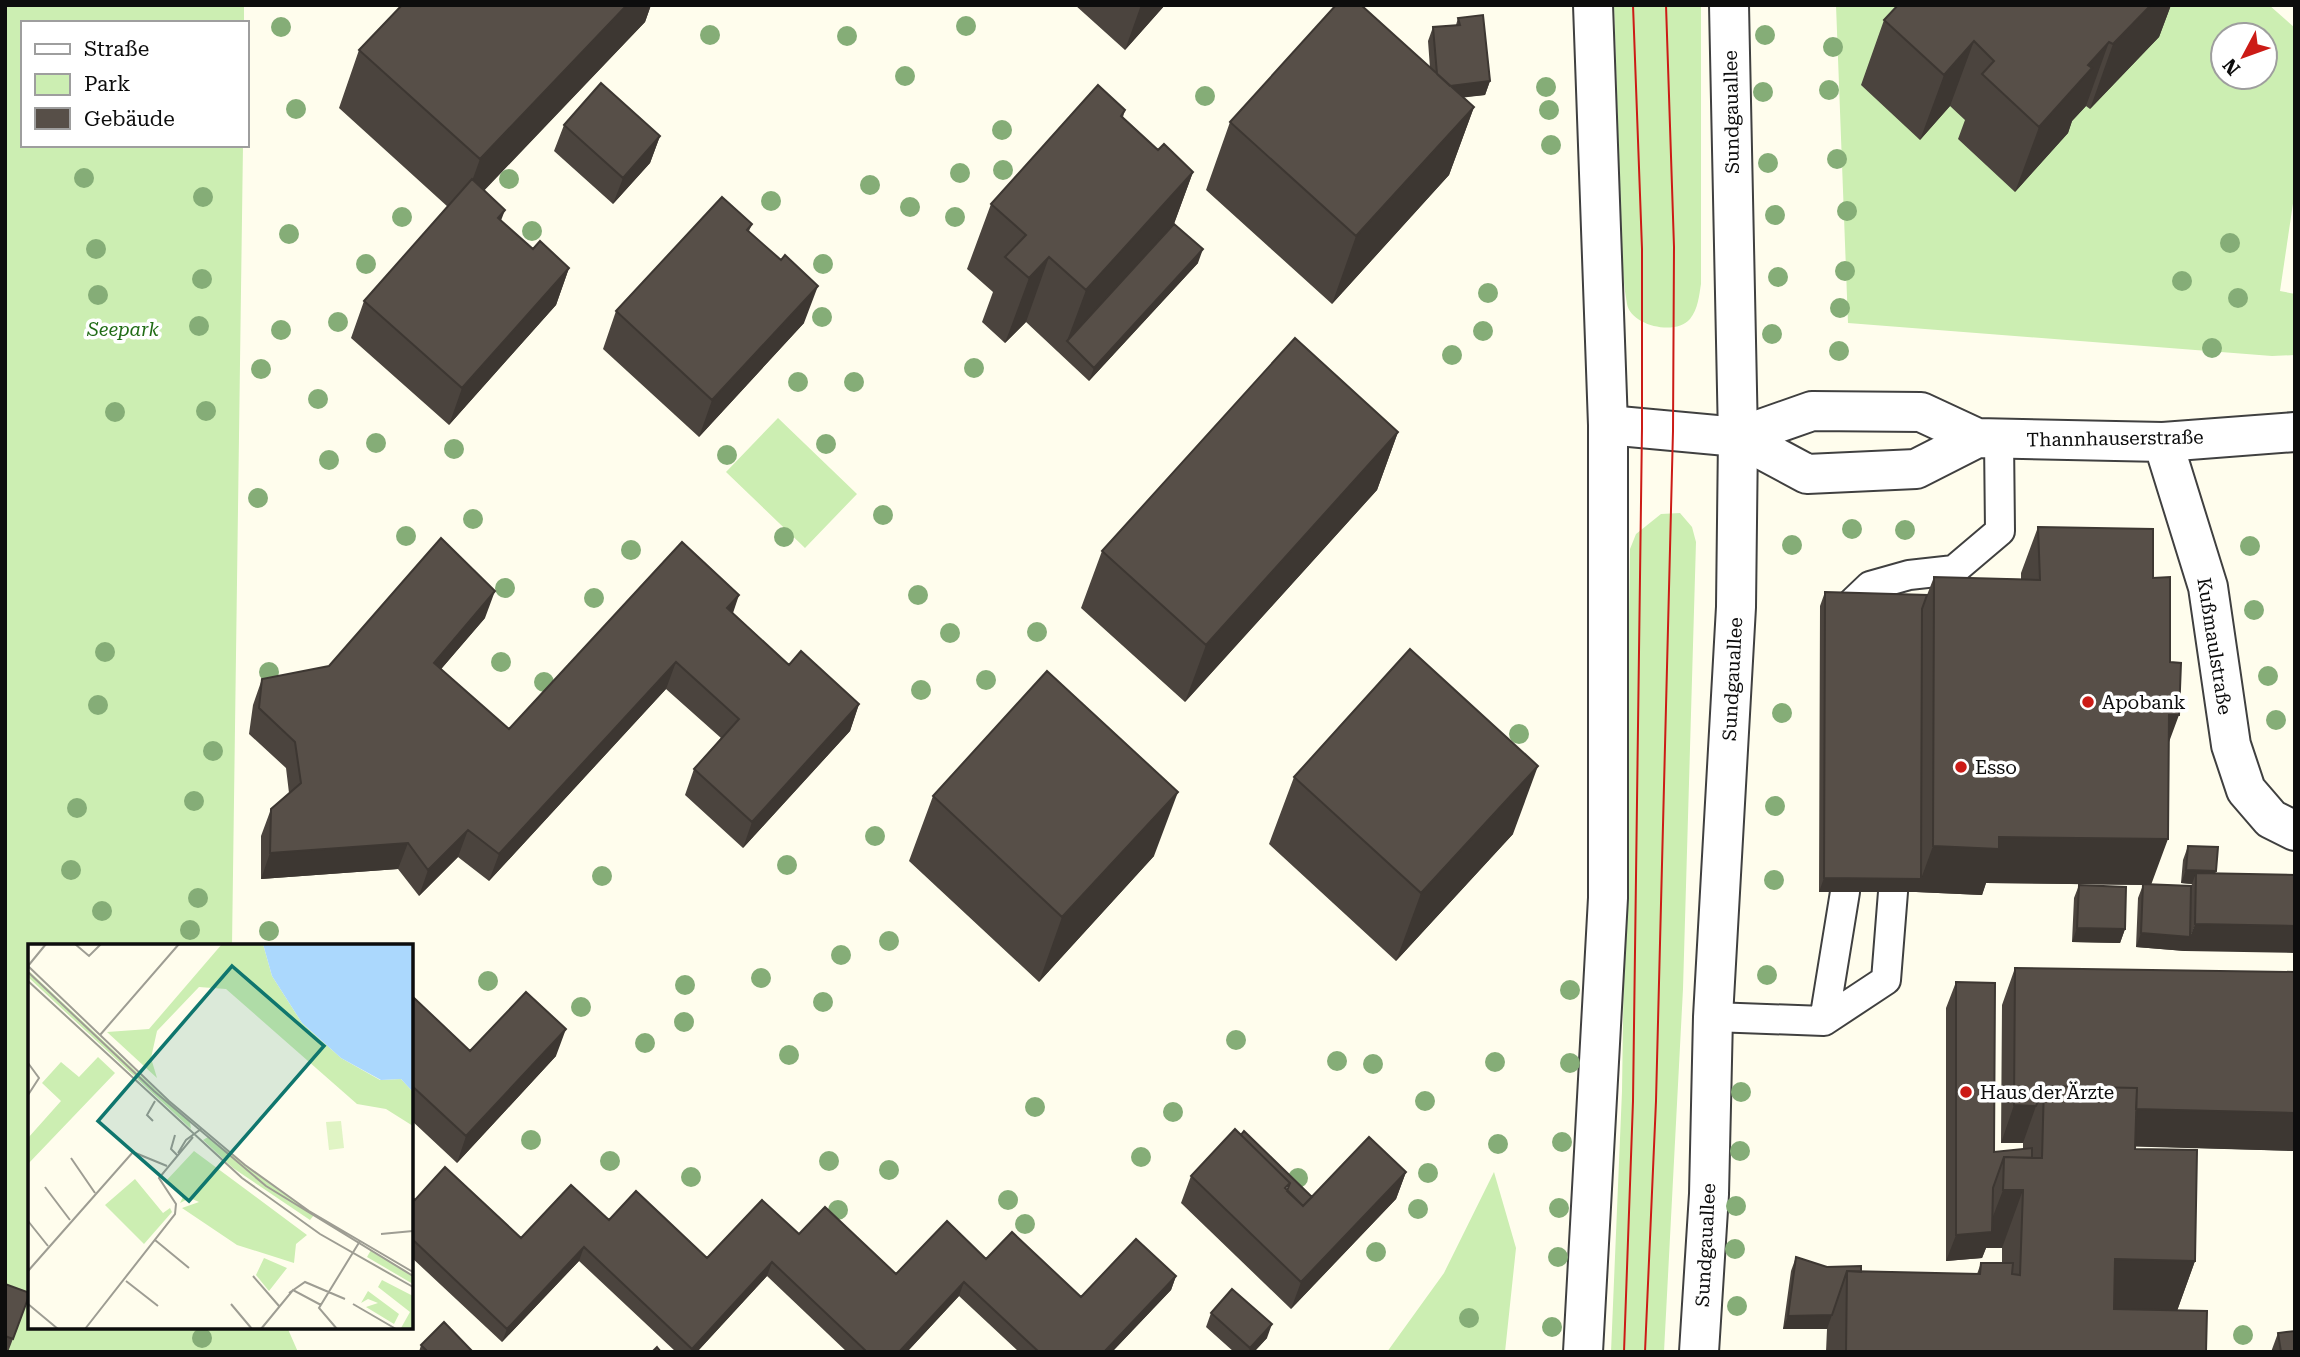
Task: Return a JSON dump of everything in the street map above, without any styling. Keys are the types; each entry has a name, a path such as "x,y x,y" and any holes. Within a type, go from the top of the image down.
{"street":[{"path":"1583,1352 1608,898 1608,425 1593,5"},
{"name":"Sundgauallee","path":"1699,1352 1709,1194 1713,1017 1736,607 1738,437 1730,5"},
{"name":"Thannhauserstraße","path":"1738,437 1812,411 1921,412 1988,439 2163,442 2295,432"},
{"name":"Thannhauserstraße","path":"1608,425 1738,437 1807,474 1916,469 1988,439"},
{"name":"Kußmaulstraße","path":"2163,442 2208,587 2231,745 2246,790 2271,819 2295,831"}],"lane":[{"path":"1848,607 1870,586 1909,576 1954,570 2000,531 1988,439"},
{"path":"1897,609 1909,576"},
{"path":"1824,1021 1845,892"},
{"path":"1713,1017 1824,1021 1886,981 1893,892"}],"green space":[{"name":"Seepark","path":"5,5 244,5 244,21 21,21 21,147 243,147 232,944 28,944 28,1329 288,1329 298,1352 5,1352"},
{"path":"1614,5 1701,5 1701,284 1693,315 1675,327 1665,328 1645,323 1630,312 1627,304 1621,243"},
{"path":"1836,5 2269,5 2295,28 2295,190 2280,291 2295,294 2295,355 2272,356 1848,323"},
{"path":"778,418 857,494 805,548 726,472"},
{"path":"1680,513 1692,527 1696,542 1683,989 1664,1352 1611,1352 1622,1091 1630,549 1636,534 1661,514"},
{"path":"1494,1172 1516,1248 1505,1352 1387,1352 1444,1273"}],"building":[{"path":"402,5 627,5 480,159 359,50"},
{"path":"1336,5 1361,5 1474,107 1356,236 1230,122"},
{"path":"1898,5 2151,5 2113,44 2109,42 2088,65 2092,68 2039,127 1982,74 1994,61 1974,41 1944,75 1884,20"},
{"path":"1483,15 1490,81 1450,86 1437,74 1433,27 1460,25 1458,18"},
{"path":"601,83 660,136 623,178 564,125"},
{"path":"1098,85 1125,110 1121,116 1158,150 1164,144 1193,172 1086,290 1049,257 1029,278 1005,257 1026,235 991,204"},
{"path":"472,179 505,210 498,218 533,249 540,241 569,268 462,388 364,301"},
{"path":"722,197 752,224 747,230 781,260 785,255 818,286 712,400 616,311"},
{"path":"1174,224 1203,249 1094,368 1067,341"},
{"path":"1295,338 1398,432 1206,645 1102,551"},
{"path":"2038,527 2153,529 2153,578 2170,577 2170,662 2181,663 2179,715 2169,715 2168,839 1999,837 1999,849 1933,846 1934,577 2040,580"},
{"path":"441,538 495,591 434,663 509,729 682,542 739,595 727,608 789,665 801,651 859,704 752,822 694,769 739,719 676,662 499,854 468,830 428,870 408,843 270,853 271,809 301,783 295,742 259,708 262,679 329,666"},
{"path":"1825,592 1927,595 1922,609 1921,879 1824,878"},
{"path":"1410,649 1538,766 1421,893 1294,777"},
{"path":"1047,671 1178,792 1062,917 933,796"},
{"path":"2188,846 2218,847 2216,871 2186,870"},
{"path":"2196,873 2295,875 2295,926 2195,924"},
{"path":"2143,884 2191,886 2190,937 2141,933"},
{"path":"2079,885 2126,887 2125,929 2077,928"},
{"path":"2015,968 2295,972 2295,1113 2136,1109 2137,1088 2044,1086 2036,1106 2014,1105"},
{"name":"Haus der Ärzte","path":"1956,982 1995,983 1994,1152 2032,1148 2032,1158 2004,1157 1993,1188 1992,1232 1956,1235"},
{"path":"526,992 566,1029 466,1136 413,1087 413,997 470,1051"},
{"path":"2044,1086 2137,1088 2135,1149 2197,1150 2195,1261 2115,1259 2114,1309 2207,1311 2206,1352 1846,1352 1847,1271 1980,1274 1981,1263 2013,1263 2012,1274 2020,1275 2023,1190 2003,1190 2004,1157 2042,1158"},
{"path":"1235,1129 1290,1183 1285,1188 1303,1206 1369,1137 1406,1172 1301,1282 1191,1176"},
{"path":"1244,1131 1312,1197 1303,1206 1287,1191 1290,1183 1241,1135"},
{"path":"445,1167 521,1238 571,1185 609,1220 636,1191 707,1258 762,1200 799,1234 825,1207 896,1274 947,1221 986,1259 1012,1232 1081,1297 1136,1239 1176,1276 1104,1352 1039,1352 964,1282 899,1352 867,1352 772,1262 692,1349 584,1247 507,1329 413,1240 413,1198 415,1200"},
{"path":"1796,1257 1827,1267 1861,1266 1861,1272 1847,1271 1832,1315 1788,1316"},
{"path":"5,1284 28,1292 28,1298 13,1339 5,1336"},
{"path":"1232,1289 1272,1324 1250,1348 1211,1313"},
{"path":"444,1322 473,1352 428,1352 421,1345"},
{"path":"2295,1331 2295,1352 2281,1352 2278,1333"}],"tram line":[{"path":"1624,1352 1633,1101 1642,428 1642,249 1633,5"},
{"path":"1645,1352 1656,1101 1673,431 1674,247 1666,5"}],"place":[{"name":"Apobank","path":"2088,702"},
{"name":"Esso","path":"1961,767"},
{"name":"Haus der Ärzte","path":"1966,1092"}]}
